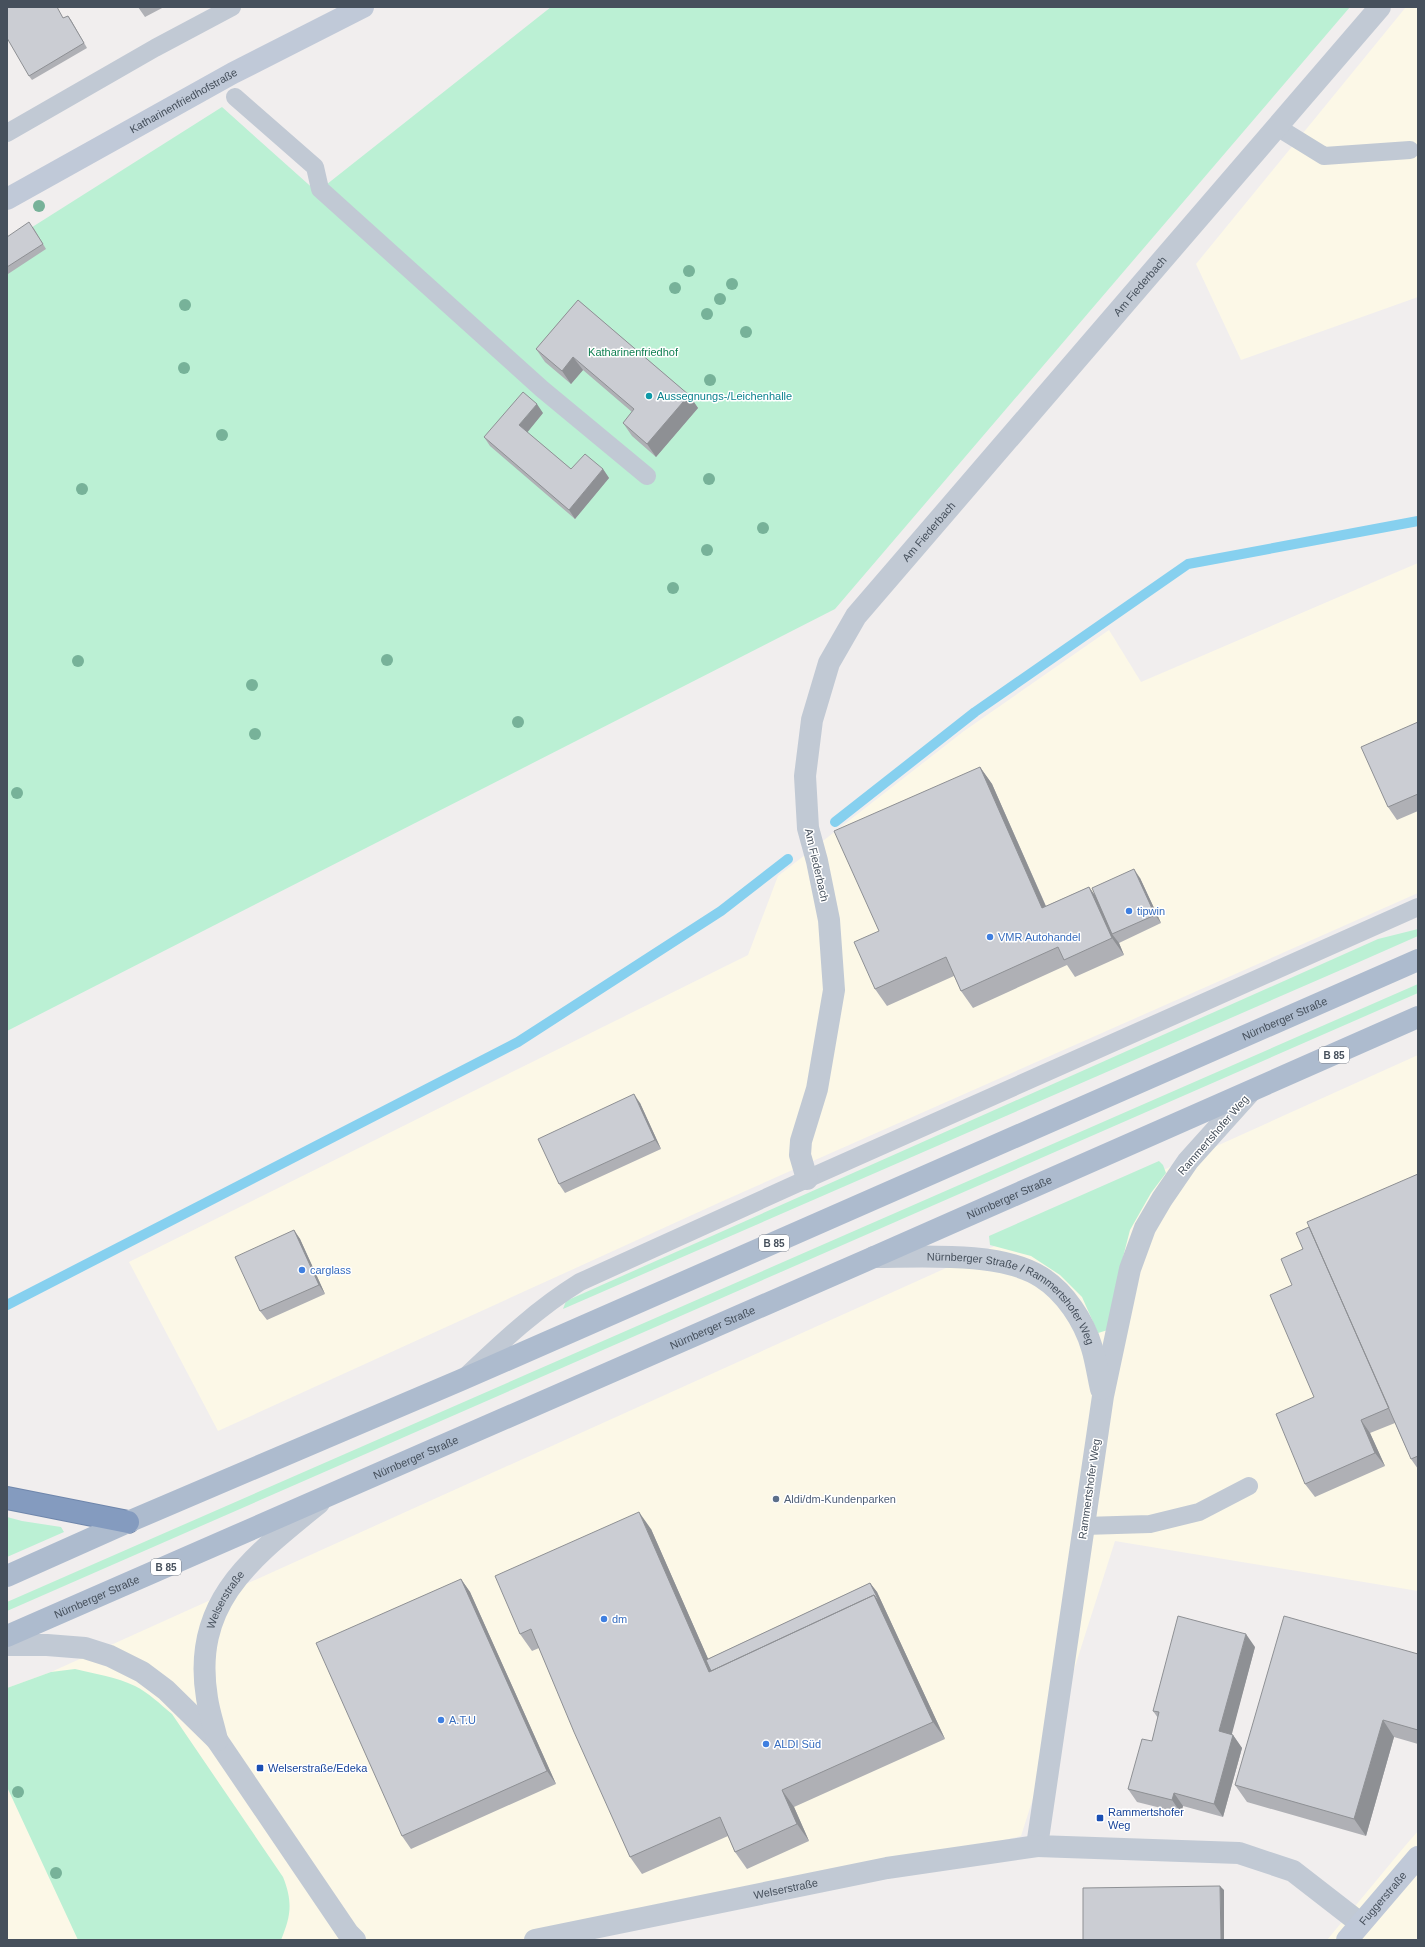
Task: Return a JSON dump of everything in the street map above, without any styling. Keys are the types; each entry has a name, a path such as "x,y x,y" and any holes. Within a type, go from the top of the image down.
{"highway":[{"path":"7,1498 128,1522"}],"main road":[{"name":"Nürnberger Straße","path":"7,1576 128,1522 461,1380 1418,960"},
{"name":"Nürnberger Straße","path":"7,1636 874,1258 1418,1017"}],"street":[{"name":"Katharinenfriedhofstraße","path":"7,199 233,73 363,7"},
{"name":"Am Fiederbach","path":"807,1179 800,1155 801,1141 817,1089 834,990 829,920 817,861 808,828 805,776 812,720 829,663 856,616 1380,7"},
{"name":"Rammertshofer Weg","path":"1037,1846 1102,1396 1130,1269 1145,1228 1162,1199 1188,1161 1250,1092"},
{"name":"Nürnberger Straße / Rammertshofer Weg","path":"874,1258 945,1257 989,1260 1018,1267 1041,1276 1057,1290 1076,1313 1091,1347 1102,1396"},
{"name":"Welserstraße","path":"217,1740 207,1698 205,1666 207,1639 218,1607 238,1575 262,1549 326,1497"},
{"name":"Welserstraße","path":"7,1645 47,1644 85,1648 110,1656 142,1672 166,1690 217,1740 311,1881 348,1933 355,1940"},
{"name":"Welserstraße","path":"535,1940 887,1868 1037,1846"},
{"path":"1037,1846 1240,1853 1293,1871 1360,1923"},
{"name":"Fuggerstraße","path":"1347,1940 1418,1857"}],"lane":[{"path":"7,133 156,48 232,7"},
{"path":"235,97 315,167 320,189 542,389 647,476"},
{"path":"1277,127 1324,156 1410,150"},
{"path":"461,1380 524,1322 554,1298 580,1282 807,1179 1418,907"},
{"path":"1084,1526 1150,1524 1199,1512 1249,1486"}],"shaded area":[{"path":"1406,7 1418,7 1418,297 1241,360 1196,264"},
{"path":"1418,563 1418,893 725,1200 218,1431 129,1262 748,955 778,876 964,731 1109,630 1141,682"},
{"path":"1418,1055 1418,1591 1115,1541 1021,1836 576,1940 7,1940 7,1688 51,1672"},
{"path":"1418,1831 1418,1940 1327,1940 1405,1846"}],"green space":[{"name":"Katharinenfriedhof","path":"551,7 1350,7 835,609 7,1031 7,243 222,107 317,192"},
{"path":"1418,929 1418,936 563,1309 566,1301 1378,939"},
{"path":"1418,984 1418,993 7,1611 7,1602"},
{"path":"1159,1161 1163,1165 1166,1173 1151,1193 1130,1230 1120,1269 1111,1329 1098,1333 1082,1297 1060,1275 1031,1256 990,1245 989,1236"},
{"path":"7,1517 22,1521 61,1527 64,1532 7,1557"},
{"path":"75,1669 113,1678 135,1686 150,1695 172,1714 283,1877 288,1894 290,1909 287,1924 281,1940 78,1940 7,1787 7,1688 51,1672"}],"building":[{"path":"7,7 57,7 63,18 68,16 84,43 29,76 7,38"},
{"path":"29,222 43,244 7,267 7,237"},
{"name":"Aussegnungs-/Leichenhalle","path":"578,300 689,395 647,444 623,423 634,409 573,357 562,371 536,349"},
{"path":"523,392 537,404 519,425 571,469 585,454 603,469 569,510 484,437"},
{"path":"1418,722 1418,794 1388,807 1361,747"},
{"path":"980,767 1042,908 1089,887 1112,938 1064,960 1058,947 961,991 946,957 875,989 854,942 879,931 834,831"},
{"path":"1134,869 1155,915 1112,934 1092,888"},
{"path":"634,1094 655,1140 559,1184 538,1139"},
{"path":"1418,1174 1418,1456 1411,1459 1307,1222"},
{"path":"1309,1227 1389,1408 1361,1420 1375,1453 1305,1484 1276,1414 1314,1397 1270,1295 1292,1285 1281,1259 1303,1249 1296,1233"},
{"path":"294,1230 319,1285 260,1311 235,1257"},
{"path":"639,1512 709,1672 874,1595 933,1722 782,1790 797,1824 735,1852 720,1817 630,1857 574,1732 531,1629 520,1634 495,1576"},
{"name":"A.T.U","path":"461,1579 547,1771 402,1836 316,1643"},
{"path":"870,1583 880,1603 874,1595 711,1671 706,1660"},
{"path":"1178,1616 1246,1634 1219,1731 1233,1735 1214,1804 1174,1793 1172,1800 1128,1789 1142,1739 1152,1741 1159,1712 1153,1711"},
{"path":"1284,1616 1418,1654 1418,1730 1383,1720 1354,1819 1235,1785"},
{"path":"1220,1886 1221,1940 1083,1940 1083,1888"}],"waterway":[{"path":"835,822 975,712 1188,564 1418,521"},
{"path":"7,1305 518,1042 721,911 788,859"}],"place":[{"name":"Aussegnungs-/Leichenhalle","path":"649,396"},
{"name":"tipwin","path":"1129,911"},
{"name":"VMR Autohandel","path":"990,937"},
{"name":"carglass","path":"302,1270"},
{"name":"Aldi/dm-Kundenparken","path":"776,1499"},
{"name":"dm","path":"604,1619"},
{"name":"A.T.U","path":"441,1720"},
{"name":"ALDI Süd","path":"766,1744"},
{"name":"Welserstraße/Edeka","path":"260,1768"},
{"name":"Rammertshofer Weg","path":"1100,1818"}]}
